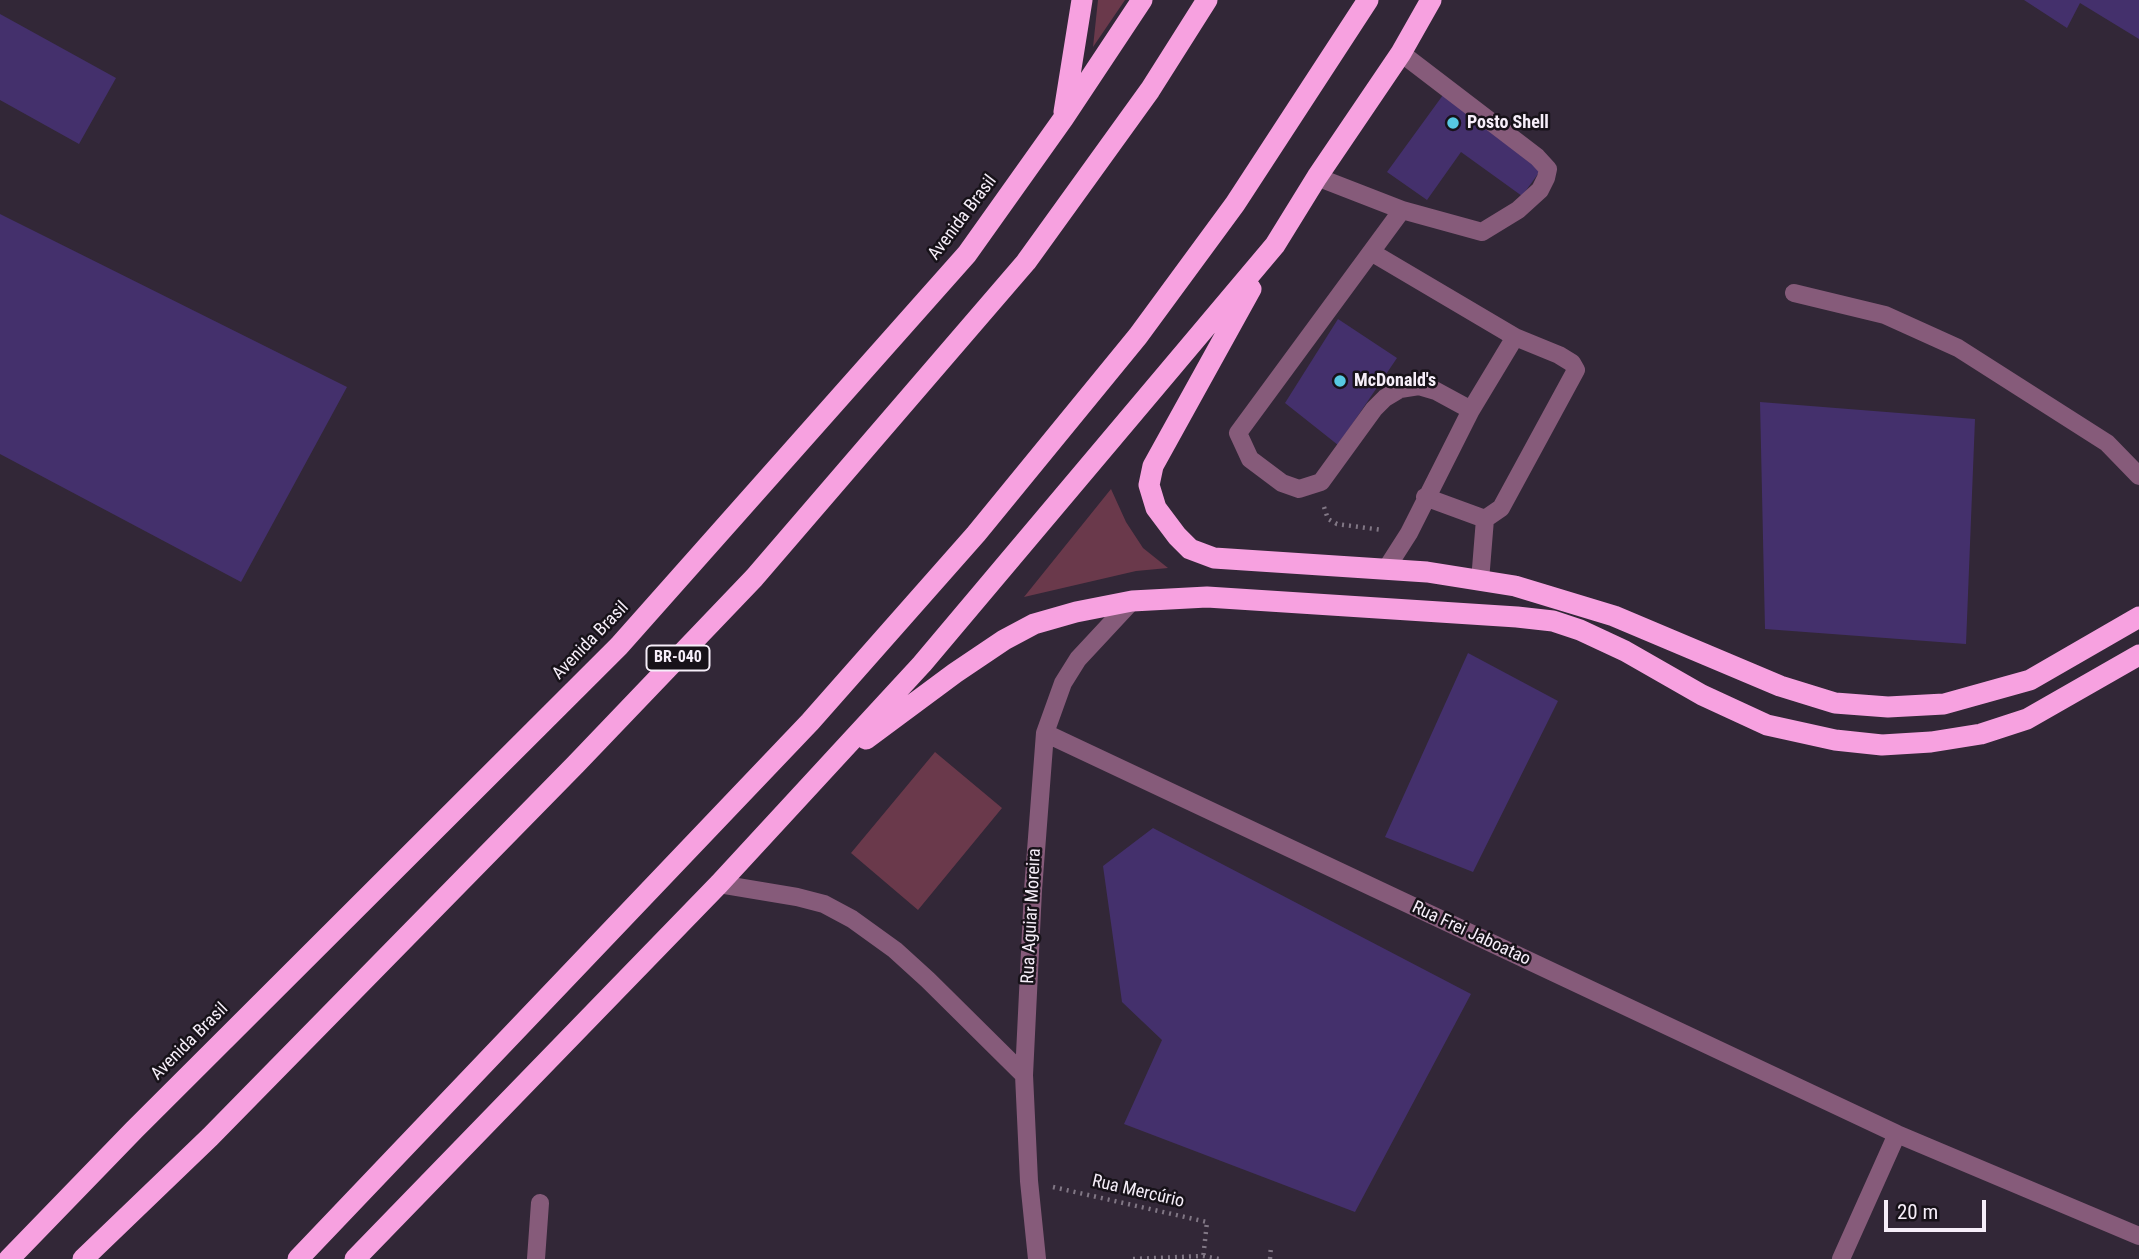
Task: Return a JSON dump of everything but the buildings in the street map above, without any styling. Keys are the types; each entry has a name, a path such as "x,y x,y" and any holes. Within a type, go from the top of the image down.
{"highway":[{"path":"1063,118 1082,0"},
{"name":"Avenida Brasil","path":"9,1259 134,1129 620,646 967,254 1142,0"},
{"name":"BR-040","path":"83,1259 210,1137 576,764 754,578 1026,262 1150,90 1207,0"},
{"path":"298,1259 810,722 976,534 1139,336 1235,204 1368,0"},
{"path":"1431,0 1401,53 1317,177 1275,245 1153,466 1149,485 1156,508 1190,549 1214,558 1427,572 1515,586 1614,616 1780,686 1835,703 1888,707 1944,704 2029,680 2139,617"},
{"path":"355,1259 719,884 828,767 931,653 1275,245"},
{"path":"828,767 1004,640 1034,624 1076,611 1132,601 1207,597 1553,621 1625,651 1702,695 1767,724 1835,740 1882,745 1931,742 1981,734 2027,719 2139,655"}],"street":[{"path":"1317,177 1402,210 1482,232 1518,210 1540,190 1548,169 1537,157 1401,53"},
{"path":"1402,210 1238,433 1250,459 1282,483 1299,489 1321,482 1374,409 1385,398 1401,389 1419,386 1436,391 1471,410"},
{"path":"1371,252 1515,337 1559,355 1572,363 1576,370 1501,508 1485,519"},
{"path":"1794,293 1885,315 1958,348 2107,443 2139,475"},
{"path":"1386,569 1409,533 1471,410 1515,337"},
{"path":"1425,497 1485,519"},
{"path":"1480,581 1485,519"},
{"name":"Rua Aguiar Moreira","path":"1037,1259 1029,1181 1024,1074 1034,877 1045,733 1063,683 1078,659 1132,601"},
{"name":"Rua Frei Jaboatao","path":"1045,733 1897,1134 2139,1236"},
{"path":"719,884 824,904 852,919 895,950 1024,1074"},
{"path":"1841,1259 1897,1134"},
{"path":"536,1259 540,1203"}],"path":[{"path":"1321,482 1328,519 1350,527 1409,533"},
{"name":"Rua Mercúrio","path":"1029,1181 1208,1222 1203,1258"},
{"path":"1270,1259 1271,1246"},
{"path":"1133,1259 1219,1259"}],"shaded area":[{"path":"1098,0 1125,0 1093,47"},
{"path":"1111,489 1126,522 1143,548 1168,568 1136,571 1024,597"},
{"path":"935,752 1002,808 918,910 851,853"}],"place":[{"name":"Posto Shell","path":"1453,123"},
{"name":"McDonald's","path":"1340,381"}]}
